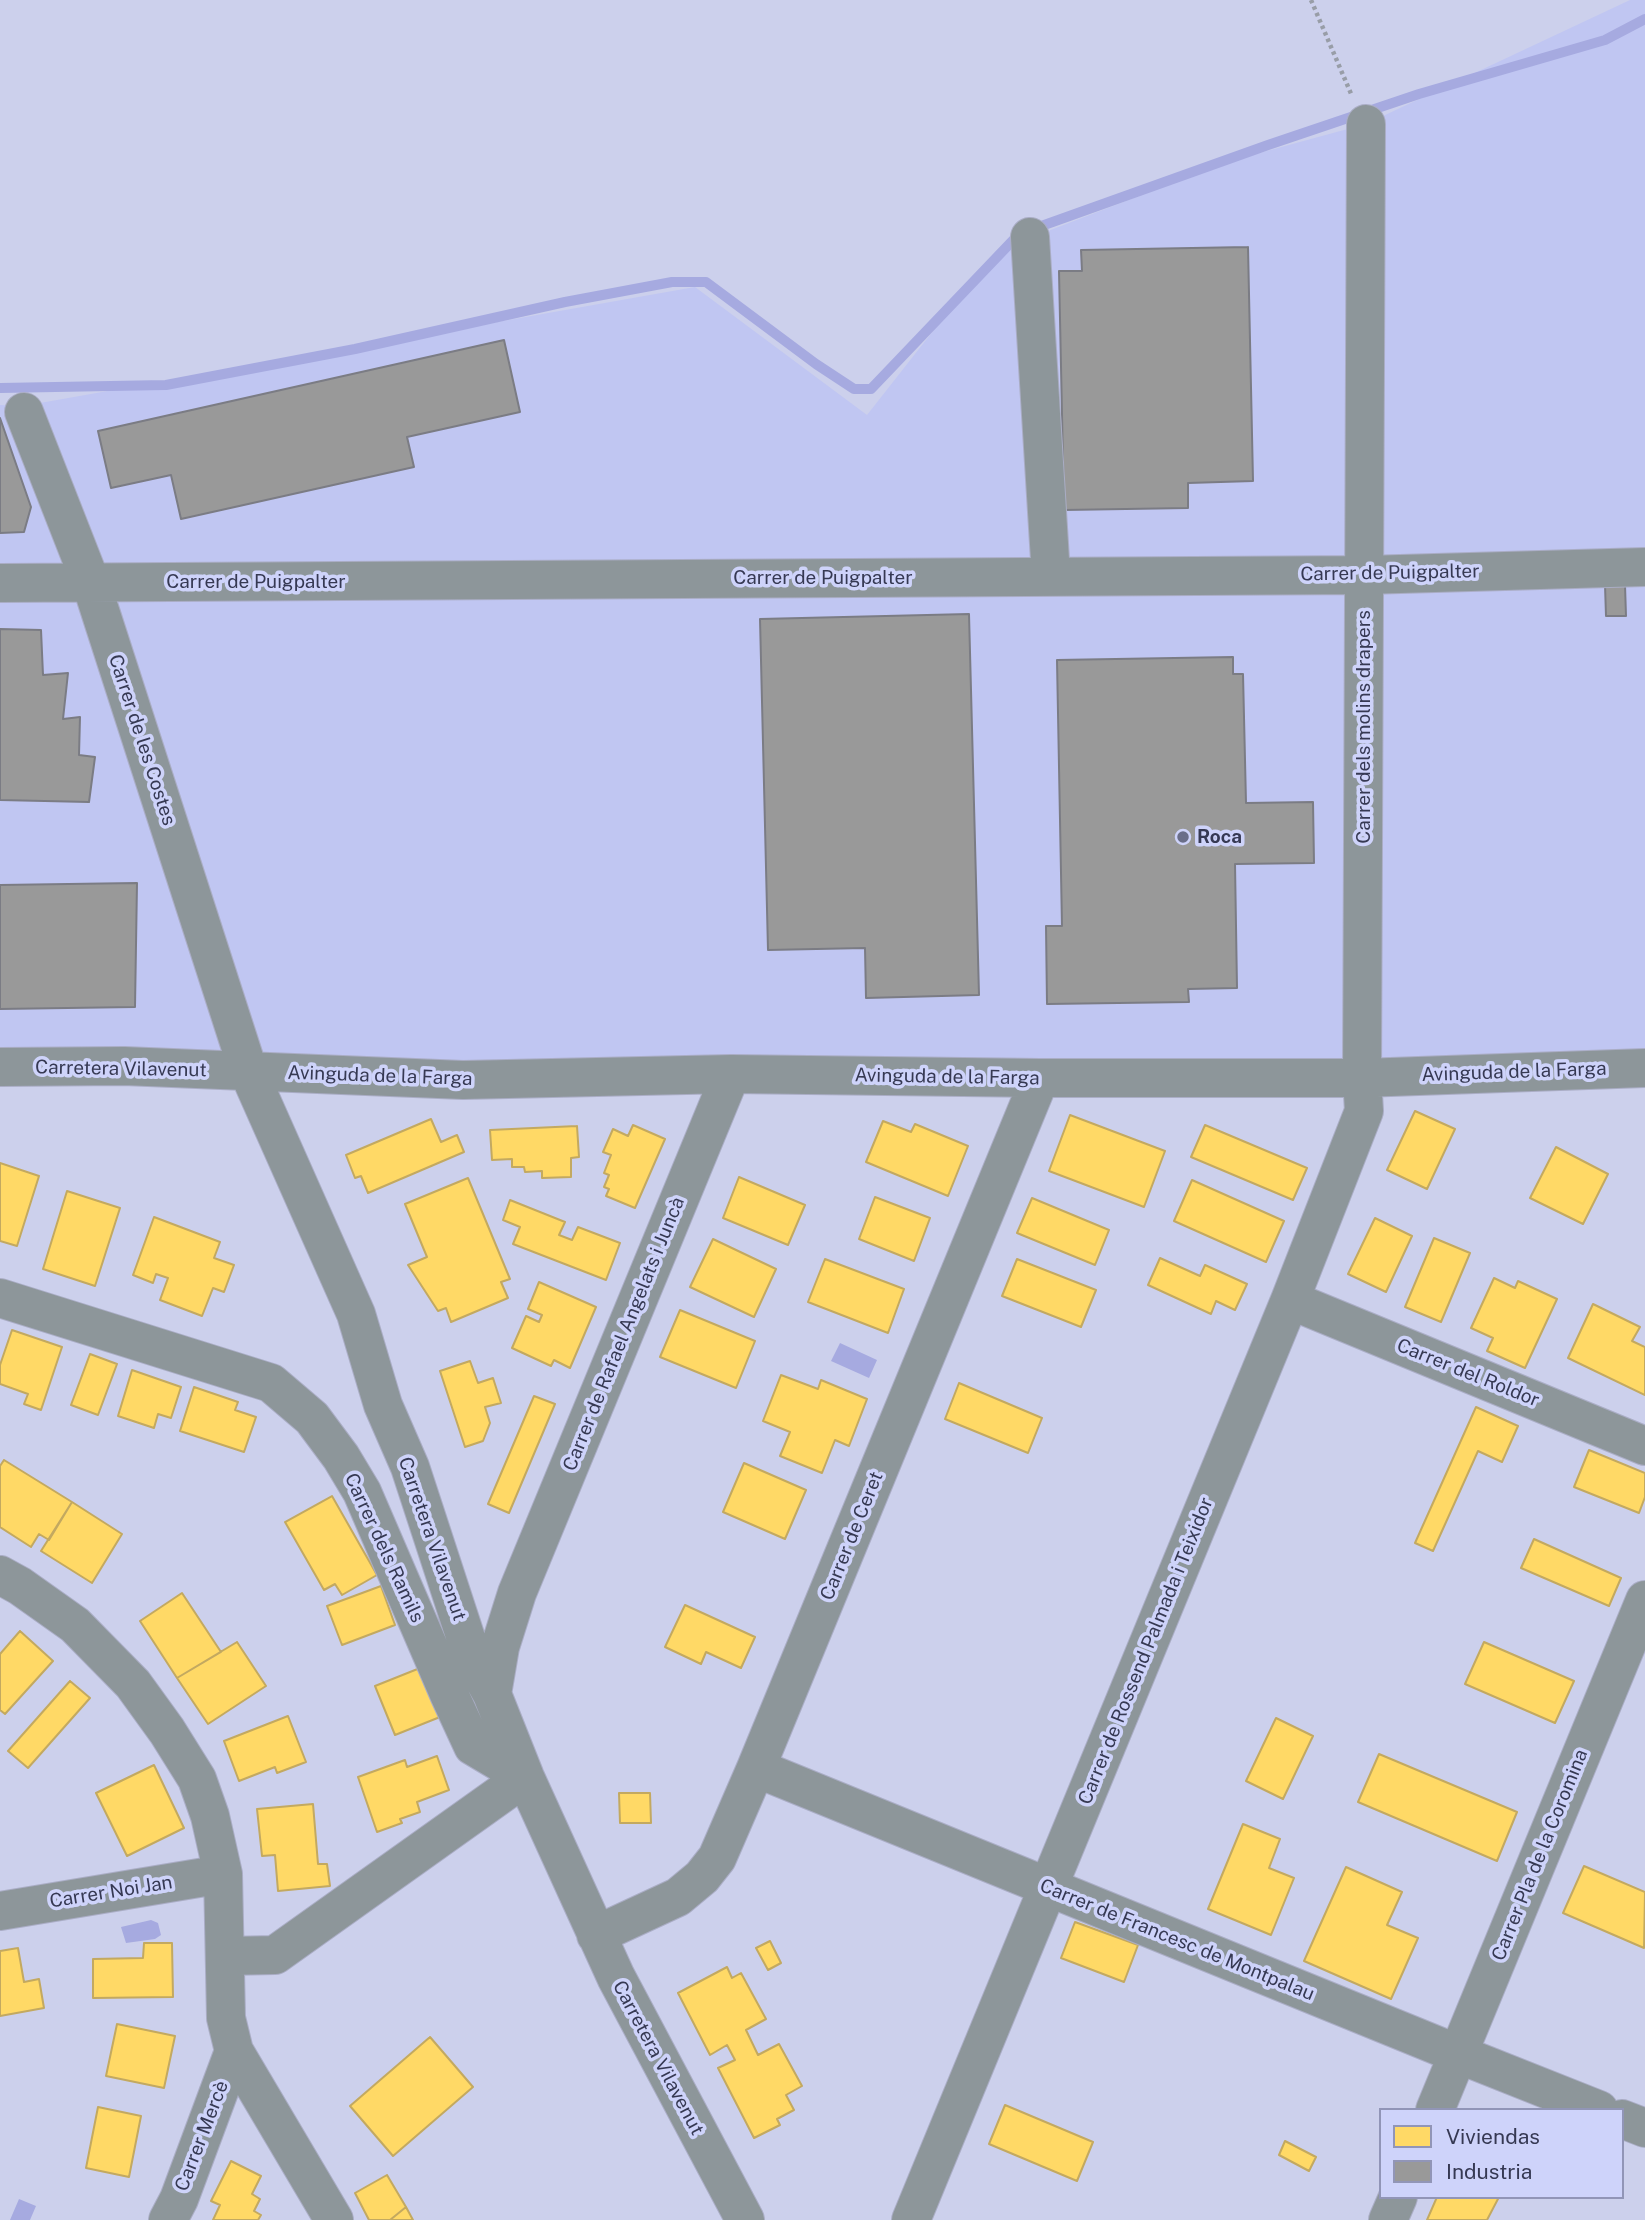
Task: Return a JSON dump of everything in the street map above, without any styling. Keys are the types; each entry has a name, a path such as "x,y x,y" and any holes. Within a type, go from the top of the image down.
{"street":[{"name":"Carrer dels molins drapers","path":"1362,1078 1366,124"},
{"path":"1030,237 1051,576"},
{"name":"Carrer de les Costes","path":"24,412 91,583 249,1073"},
{"name":"Carrer de Puigpalter","path":"0,583 1365,575 1645,567"},
{"name":"Carretera Vilavenut","path":"0,1067 124,1066 249,1073 356,1314 383,1405 410,1467 472,1660 492,1694 525,1777 644,2034 745,2220"},
{"name":"Avinguda de la Farga","path":"249,1073 463,1080 731,1074 1362,1078 1645,1068"},
{"name":"Carrer de Rafael Angelats i Juncà","path":"492,1694 500,1647 517,1593 731,1074"},
{"name":"Carrer de Ceret","path":"596,1934 678,1897 702,1877 717,1858 1040,1078"},
{"name":"Carrer de Rossend Palmada i Teixidor","path":"911,2220 1290,1300 1364,1111 1362,1078"},
{"name":"Carrer dels Ramils","path":"0,1298 271,1383 312,1418 341,1457 362,1492 473,1746 525,1777"},
{"name":"Carrer del Roldor","path":"1290,1300 1645,1446"},
{"path":"0,1575 75,1625 133,1684 197,1779 210,1816 223,1874 226,2018 234,2051 334,2220"},
{"path":"447,1581 473,1603 487,1605 517,1593"},
{"name":"Carrer Pla de la Coromina","path":"1435,2108 1645,1600"},
{"name":"Carrer de Francesc de Montpalau","path":"756,1768 1594,2108"},
{"path":"226,1956 275,1955 525,1777"},
{"name":"Carrer Noi Jan","path":"0,1911 223,1874"},
{"name":"Carrer Mercè","path":"168,2220 179,2199 234,2051"},
{"path":"1624,2120 1645,2128"},
{"path":"1388,2220 1397,2199"}],"path":[{"path":"1311,0 1366,124"}],"shaded area":[{"path":"1630,0 1645,0 1645,1064 0,1067 0,405 23,406 695,287 867,415 996,251 1230,161 1366,124"},
{"path":"840,1343 877,1360 869,1378 831,1361"},
{"path":"151,1920 158,1923 161,1935 155,1939 126,1943 121,1927"},
{"path":"19,2199 36,2206 30,2220 10,2220"}],"building: Viviendas":[{"path":"1415,1111 1455,1129 1427,1189 1387,1170"},
{"path":"1070,1115 1165,1151 1144,1207 1049,1171"},
{"path":"431,1119 441,1142 457,1135 464,1152 368,1193 361,1176 355,1178 346,1155"},
{"path":"883,1121 911,1132 915,1124 968,1146 948,1196 866,1162"},
{"path":"633,1125 665,1139 635,1208 606,1196 609,1189 604,1187 609,1175 604,1173 611,1155 603,1152 613,1129 628,1136"},
{"path":"1205,1125 1307,1168 1293,1200 1191,1157"},
{"path":"577,1126 579,1157 571,1158 571,1177 542,1178 542,1171 525,1172 524,1167 512,1167 512,1159 492,1160 490,1130"},
{"path":"1556,1147 1608,1174 1583,1224 1530,1198"},
{"path":"0,1163 39,1176 17,1246 0,1241"},
{"path":"739,1177 805,1205 788,1245 723,1218"},
{"path":"468,1178 510,1279 501,1282 508,1298 451,1322 446,1308 438,1311 408,1265 427,1257 405,1204"},
{"path":"1192,1180 1284,1221 1266,1262 1174,1221"},
{"path":"67,1191 120,1208 95,1286 43,1269"},
{"path":"875,1197 930,1218 914,1261 859,1239"},
{"path":"1032,1198 1109,1230 1095,1265 1017,1233"},
{"path":"510,1200 565,1222 559,1235 572,1240 578,1227 620,1243 606,1280 513,1244 520,1227 503,1220"},
{"path":"154,1217 220,1242 214,1258 234,1265 224,1292 213,1288 202,1316 160,1300 168,1278 156,1274 153,1283 133,1275"},
{"path":"1375,1218 1412,1236 1386,1292 1348,1274"},
{"path":"1434,1238 1470,1253 1441,1322 1405,1307"},
{"path":"713,1239 776,1269 754,1317 690,1287"},
{"path":"1160,1258 1200,1276 1205,1265 1247,1284 1235,1310 1216,1301 1211,1314 1148,1285"},
{"path":"825,1259 904,1289 888,1333 808,1302"},
{"path":"1017,1259 1096,1290 1081,1327 1002,1296"},
{"path":"1494,1278 1515,1288 1518,1281 1557,1299 1525,1368 1487,1351 1493,1338 1471,1328"},
{"path":"539,1282 596,1307 570,1368 554,1360 551,1366 512,1348 526,1316 539,1322 542,1315 528,1309"},
{"path":"1593,1304 1640,1327 1632,1341 1645,1347 1645,1395 1568,1358"},
{"path":"680,1310 755,1341 736,1388 660,1357"},
{"path":"12,1330 62,1347 41,1410 24,1404 28,1394 0,1384 0,1365"},
{"path":"90,1354 117,1364 98,1415 71,1405"},
{"path":"470,1361 478,1383 493,1378 501,1403 485,1407 490,1423 483,1441 465,1447 440,1371"},
{"path":"132,1370 181,1387 171,1418 158,1414 154,1428 118,1416"},
{"path":"781,1375 818,1389 821,1380 867,1399 849,1446 835,1440 822,1473 780,1456 790,1432 763,1421"},
{"path":"959,1383 1042,1418 1028,1453 945,1419"},
{"path":"194,1387 238,1402 235,1410 256,1417 244,1452 180,1431"},
{"path":"534,1396 555,1404 509,1513 488,1504"},
{"path":"1476,1407 1518,1426 1502,1462 1478,1451 1433,1551 1415,1543"},
{"path":"1589,1450 1645,1473 1645,1497 1639,1513 1574,1487"},
{"path":"4,1460 72,1502 49,1540 39,1534 31,1547 0,1527 0,1466"},
{"path":"744,1463 806,1490 785,1539 723,1512"},
{"path":"332,1496 377,1575 342,1595 335,1584 324,1590 285,1522"},
{"path":"72,1502 122,1534 92,1583 41,1551"},
{"path":"1534,1539 1621,1578 1609,1606 1521,1568"},
{"path":"381,1586 395,1625 342,1645 327,1606"},
{"path":"182,1593 221,1652 177,1678 140,1621"},
{"path":"685,1605 755,1637 741,1668 706,1652 701,1664 665,1647"},
{"path":"20,1631 53,1661 5,1714 0,1710 0,1654"},
{"path":"237,1642 266,1686 208,1724 177,1678"},
{"path":"1484,1642 1574,1681 1555,1723 1465,1684"},
{"path":"420,1668 440,1717 395,1735 375,1686"},
{"path":"70,1681 90,1698 28,1768 8,1751"},
{"path":"288,1716 306,1762 277,1773 275,1767 239,1781 224,1741"},
{"path":"1276,1718 1313,1736 1283,1799 1246,1781"},
{"path":"1379,1754 1517,1812 1497,1861 1358,1802"},
{"path":"437,1756 449,1790 417,1802 420,1812 400,1819 402,1823 377,1832 358,1777 405,1760 407,1767"},
{"path":"154,1765 184,1828 127,1856 96,1793"},
{"path":"619,1793 650,1793 651,1823 620,1823"},
{"path":"313,1804 318,1864 327,1864 330,1886 278,1891 275,1855 262,1856 257,1809"},
{"path":"1243,1824 1280,1839 1269,1868 1294,1878 1271,1935 1208,1909"},
{"path":"1584,1866 1645,1892 1644,1948 1563,1913"},
{"path":"1346,1867 1402,1892 1387,1925 1418,1938 1391,1999 1304,1961"},
{"path":"1075,1922 1138,1945 1124,1982 1061,1958"},
{"path":"770,1941 781,1963 768,1970 756,1948"},
{"path":"144,1943 172,1943 173,1997 93,1998 93,1959 143,1958"},
{"path":"18,1948 24,1982 39,1979 44,2008 0,2016 0,1951"},
{"path":"727,1967 732,1978 741,1973 766,2019 746,2030 758,2055 779,2044 802,2086 786,2095 794,2110 777,2119 780,2125 754,2138 718,2068 735,2060 727,2045 710,2055 678,1993"},
{"path":"117,2024 175,2036 164,2088 106,2076"},
{"path":"430,2037 473,2087 393,2156 350,2106"},
{"path":"1005,2105 1093,2142 1077,2181 989,2144"},
{"path":"98,2107 141,2116 129,2177 86,2168"},
{"path":"1285,2141 1316,2157 1309,2171 1279,2155"},
{"path":"231,2161 261,2176 252,2194 260,2199 254,2211 261,2215 258,2220 213,2220 220,2205 211,2201"},
{"path":"387,2175 406,2207 390,2220 369,2220 355,2193"},
{"path":"1436,2199 1498,2199 1487,2220 1427,2220"},
{"path":"406,2207 413,2220 390,2220"}],"building: Industria":[{"path":"1248,247 1253,481 1188,483 1188,508 1064,510 1059,271 1082,271 1081,250"},
{"path":"504,340 520,412 407,437 414,467 181,519 171,475 111,488 98,431"},
{"path":"0,418 31,507 24,532 0,533"},
{"path":"1605,585 1625,585 1626,616 1606,616"},
{"path":"969,614 979,995 866,998 865,948 768,950 760,619"},
{"path":"0,629 41,630 43,675 68,673 63,719 80,717 79,755 95,757 89,802 0,800"},
{"path":"1233,657 1233,674 1243,674 1246,803 1313,802 1314,863 1235,864 1237,988 1188,989 1189,1002 1047,1004 1046,926 1062,926 1057,660"},
{"path":"137,883 135,1007 0,1009 0,885"}],"waterway":[{"path":"1033,229 1419,94 1605,40 1645,19"},
{"path":"0,388 166,385 355,349 565,302 672,282 706,282 854,389 871,389 1019,234"}],"place":[{"name":"Roca","path":"1183,837"}]}
